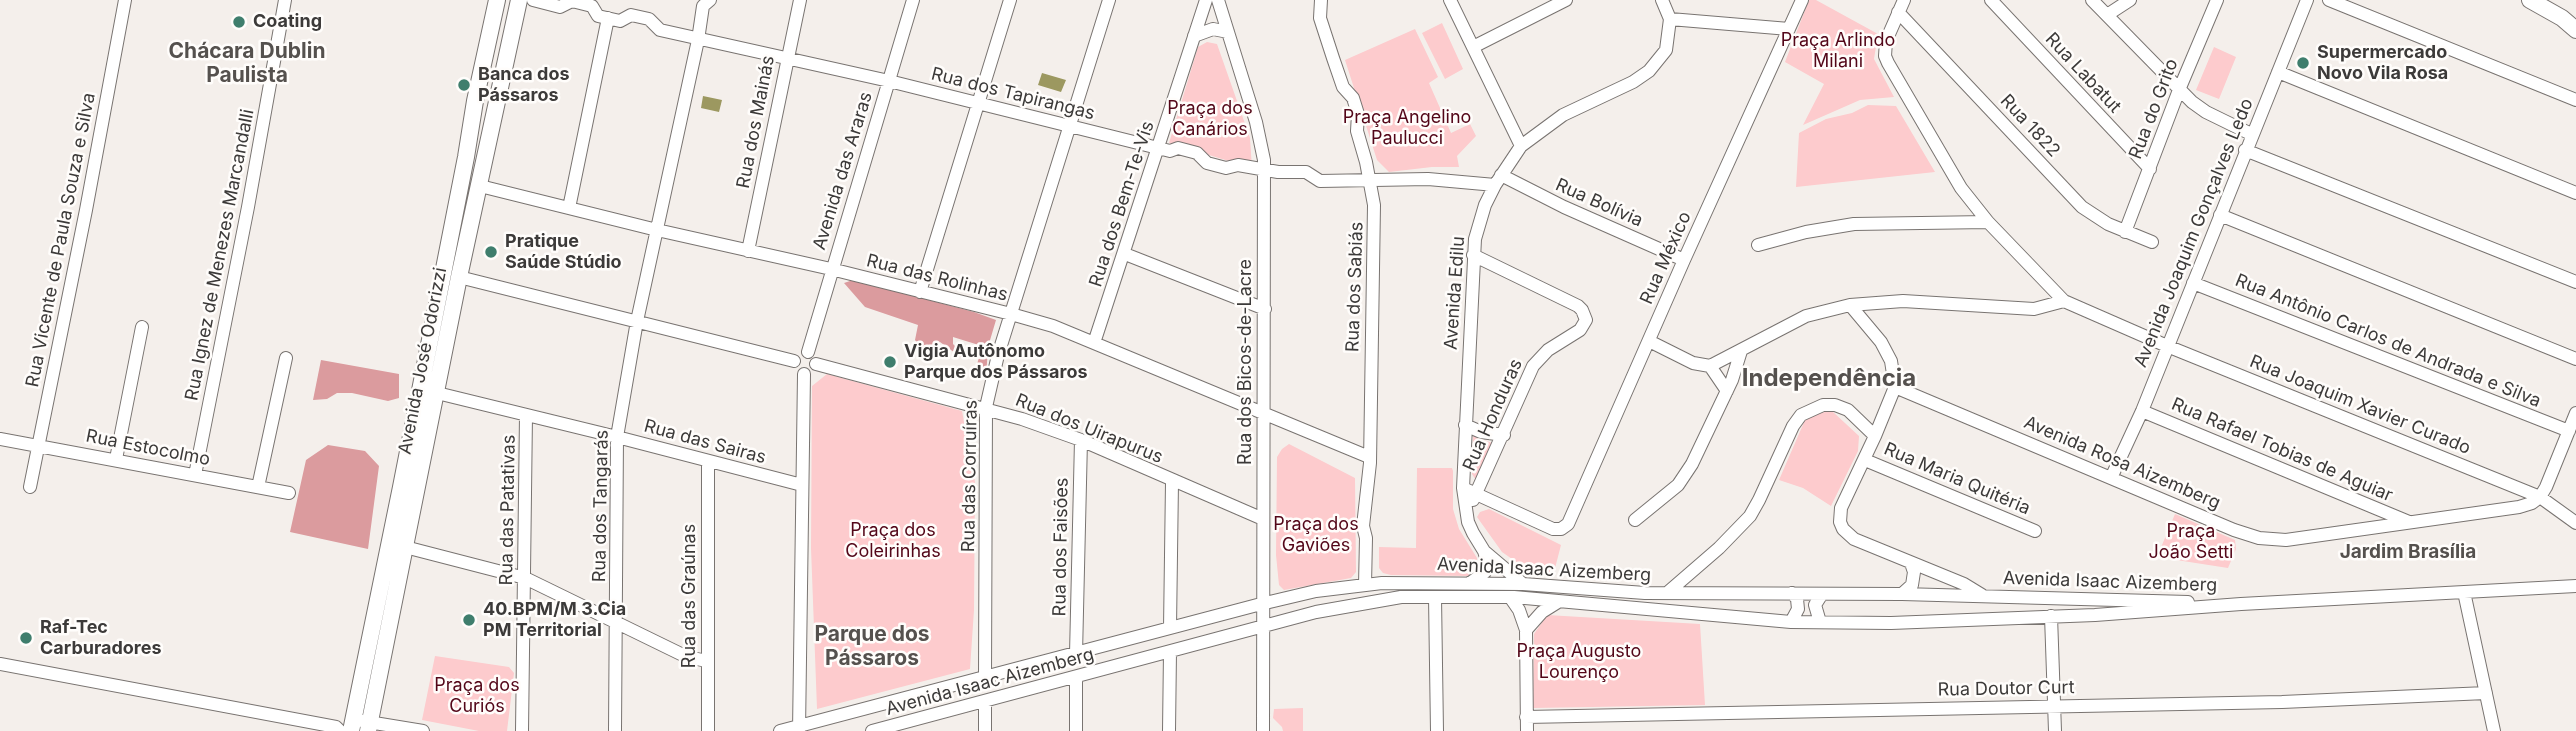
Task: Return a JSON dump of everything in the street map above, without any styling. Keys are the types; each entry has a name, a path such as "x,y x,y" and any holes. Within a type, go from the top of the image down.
{"main road":[{"name":"Avenida José Odorizzi","path":"345,727 403,475 497,0"},
{"name":"Avenida José Odorizzi","path":"369,727 459,277 519,0"},
{"path":"2530,0 2576,30"}],"street":[{"name":"Rua Vicente de Paula Souza e Silva","path":"30,487 125,0"},
{"name":"Rua Ignez de Menezes Marcandalli","path":"195,475 248,207 285,0"},
{"name":"Rua dos Tapirangas","path":"533,0 560,6 572,1 592,6 598,16 620,21 631,15 649,19 660,30 698,40 889,81 1170,151 1178,148 1197,153 1207,163 1226,168 1238,165 1265,170 1306,172 1320,181 1428,178 1498,180"},
{"name":"Rua dos Tangarás","path":"615,731 617,437 637,321 703,6 710,0"},
{"name":"Rua dos Mainás","path":"748,251 800,0"},
{"name":"Avenida das Araras","path":"807,352 913,0"},
{"path":"919,292 1010,0"},
{"name":"Rua das Corruíras","path":"985,678 986,407 998,355 1109,0"},
{"name":"Rua dos Bem-Te-Vis","path":"1094,343 1206,0"},
{"name":"Rua dos Bicos-de-Lacre","path":"1218,0 1260,135 1265,170 1265,414 1261,604 1263,731"},
{"name":"Rua dos Sabiás","path":"1321,0 1321,18 1333,58 1343,87 1353,98 1358,114 1357,131 1375,215 1369,482 1364,502 1363,526 1366,538 1365,584"},
{"path":"1450,0 1521,146"},
{"path":"1473,47 1549,3 1566,0"},
{"path":"1662,0 1670,19 1789,29"},
{"name":"Rua México","path":"1477,493 1553,529 1561,529 1567,524 1802,0"},
{"name":"Rua Labatut","path":"1991,0 2150,169"},
{"path":"2092,0 2179,90 2206,112 2251,134"},
{"path":"2107,15 2130,0"},
{"name":"Rua do Grito","path":"2125,232 2179,90 2217,0"},
{"name":"Avenida Joaquim Gonçalves Ledo","path":"2111,478 2142,411 2307,0"},
{"path":"2329,0 2576,100"},
{"path":"1649,341 1693,363 1710,366 1806,316 1850,305 1903,301 2034,309 2064,301 1988,222 1951,172 1888,63 1885,56 1886,41 1901,6"},
{"name":"Rua 1822","path":"1901,6 2082,207 2101,221 2152,242"},
{"path":"569,208 608,18"},
{"name":"Avenida Edilu","path":"1523,583 1484,551 1468,522 1463,488 1473,255 1478,225 1498,180 1521,146 1563,115 1633,82 1649,71 1666,50 1670,19"},
{"path":"1194,36 1213,29 1228,32"},
{"path":"2278,72 2576,192"},
{"path":"2245,150 2576,282"},
{"name":"Rua Bolívia","path":"1498,180 1684,260"},
{"name":"Rua das Rolinhas","path":"480,186 831,269 1053,326 1368,457"},
{"path":"2220,215 2576,359"},
{"path":"1758,245 1806,232 1854,224 1988,222"},
{"path":"1125,254 1265,309"},
{"name":"Rua Honduras","path":"1467,511 1504,435 1533,366 1548,350 1580,330 1584,326 1585,315 1578,306 1473,255"},
{"path":"459,277 794,361"},
{"name":"Rua Antônio Carlos de Andrada e Silva","path":"2193,283 2569,431"},
{"name":"Rua Joaquim Xavier Curado","path":"2064,301 2166,346 2540,497 2576,523"},
{"path":"1850,305 1881,342 1891,361 1895,387 1865,460 1841,508 1840,522 1843,529 1854,539 1964,584 1983,596"},
{"path":"116,459 142,327"},
{"path":"1635,520 1669,493 1685,475 1727,390 1741,351"},
{"path":"807,352 813,356 816,364 811,372 804,374 797,371 794,361 798,355 807,352"},
{"path":"258,487 286,358"},
{"name":"Rua dos Uirapurus","path":"816,364 986,407 1081,440 1172,482 1263,519"},
{"path":"1710,366 1727,390"},
{"path":"800,728 804,374"},
{"name":"Avenida Rosa Aizemberg","path":"1895,387 2259,538 2286,540 2507,508 2532,503 2540,497"},
{"name":"Rua das Sairas","path":"437,393 802,485"},
{"path":"1667,593 1719,548 1749,516 1801,415 1811,408 1835,405 1847,410 1875,436"},
{"name":"Rua Rafael Tobias de Aguiar","path":"2142,411 2409,522"},
{"path":"2540,497 2576,413"},
{"name":"Rua das Patativas","path":"522,731 526,415"},
{"path":"1465,425 1481,432 1504,435"},
{"name":"Rua Estocolmo","path":"0,439 289,493"},
{"name":"Rua dos Faisões","path":"1076,653 1081,440"},
{"name":"Rua Maria Quitéria","path":"1865,460 2035,531"},
{"name":"Rua das Graúnas","path":"708,461 708,731"},
{"path":"1170,628 1172,482"},
{"path":"2507,508 2512,499 2508,484"},
{"path":"1463,488 1477,493"},
{"path":"405,547 525,578 687,657 707,660"},
{"path":"1470,583 1485,572 1487,561 1484,551"},
{"path":"1902,594 1912,585 1914,572 1911,563"},
{"name":"Avenida Isaac Aizemberg","path":"780,731 800,728 1261,604 1365,584 1523,583 1604,591 1667,593 1902,594 2241,604"},
{"name":"Avenida Isaac Aizemberg","path":"872,731 1262,626 1371,601 1435,597 1510,597 1791,622 1891,623 2575,585"},
{"path":"1316,592 1311,596 1310,603 1316,612"},
{"path":"2464,592 2494,731"},
{"path":"1791,622 1798,609 1797,599 1792,593"},
{"path":"1820,622 1815,605 1822,594"},
{"path":"1435,597 1437,731"},
{"path":"1510,597 1519,610 1526,630 1527,731"},
{"path":"1526,630 1542,611 1558,602"},
{"path":"2051,616 2055,731"},
{"path":"1169,731 1170,652"},
{"path":"0,664 345,727 423,731"},
{"path":"1076,678 1076,731"},
{"name":"Rua Doutor Curt","path":"1526,717 2282,702 2486,693"},
{"path":"985,701 985,731"}],"green space":[{"name":"Praça Arlindo Milani","path":"1809,0 1816,0 1878,34 1874,59 1894,97 1860,100 1803,125 1824,84 1785,62"},
{"path":"1442,23 1463,69 1445,79 1422,33"},
{"name":"Praça Angelino Paulucci","path":"1415,29 1438,77 1429,83 1451,133 1470,124 1476,136 1457,156 1459,167 1389,172 1377,160 1345,60"},
{"name":"Praça dos Canários","path":"1207,42 1217,44 1250,138 1252,168 1169,143 1198,47"},
{"path":"2214,47 2236,57 2219,99 2196,90"},
{"path":"1868,105 1896,106 1935,172 1796,187 1799,133 1826,119 1852,113"},
{"name":"Praça dos Coleirinhas","path":"827,374 962,411 975,482 974,610 970,669 817,709 811,548 812,386"},
{"path":"1832,411 1859,436 1858,451 1831,506 1803,488 1779,480 1805,420 1818,413"},
{"path":"1473,436 1495,444 1476,480 1472,474"},
{"name":"Praça dos Gaviões","path":"1289,444 1355,478 1356,572 1351,578 1284,590 1279,585 1276,555 1277,457"},
{"path":"1417,468 1452,468 1453,509 1459,529 1477,558 1477,565 1468,576 1391,575 1383,573 1379,568 1379,547 1416,548"},
{"path":"1489,509 1561,545 1553,576 1525,568 1502,552 1477,517 1480,512"},
{"name":"Praça João Setti","path":"2175,514 2235,540 2236,549 2228,568 2157,557"},
{"name":"Praça Augusto Lourenço","path":"1547,615 1700,624 1705,705 1533,708 1534,634"},
{"name":"Praça dos Curiós","path":"435,656 509,667 514,673 507,731 479,731 422,720"},
{"path":"1303,708 1303,731 1283,731 1273,718 1274,709"}],"shaded area":[{"path":"1042,73 1066,80 1061,92 1038,85"},
{"path":"703,96 722,100 719,112 701,108"},
{"path":"853,280 996,320 988,347 986,378 977,379 975,372 982,346 953,337 953,344 960,351 962,358 940,342 934,349 921,348 915,340 918,325 865,307 844,283"},
{"path":"321,360 399,374 399,398 388,401 352,393 337,393 327,399 313,400"},
{"path":"328,445 365,451 379,466 368,549 290,532 306,460"}],"place":[{"name":"Coating","path":"239,22"},
{"name":"Supermercado Novo Vila Rosa","path":"2303,63"},
{"name":"Banca dos Pássaros","path":"464,85"},
{"name":"Pratique Saúde Stúdio","path":"491,252"},
{"name":"Vigia Autônomo Parque dos Pássaros","path":"890,362"},
{"name":"40.BPM/M 3.Cia PM Territorial","path":"469,620"},
{"name":"Raf-Tec Carburadores","path":"26,638"}],"district":[{"name":"Chácara Dublin Paulista","path":"247,64"},
{"name":"Independência","path":"1829,379"},
{"name":"Jardim Brasília","path":"2408,552"},
{"name":"Parque dos Pássaros","path":"872,647"}]}
